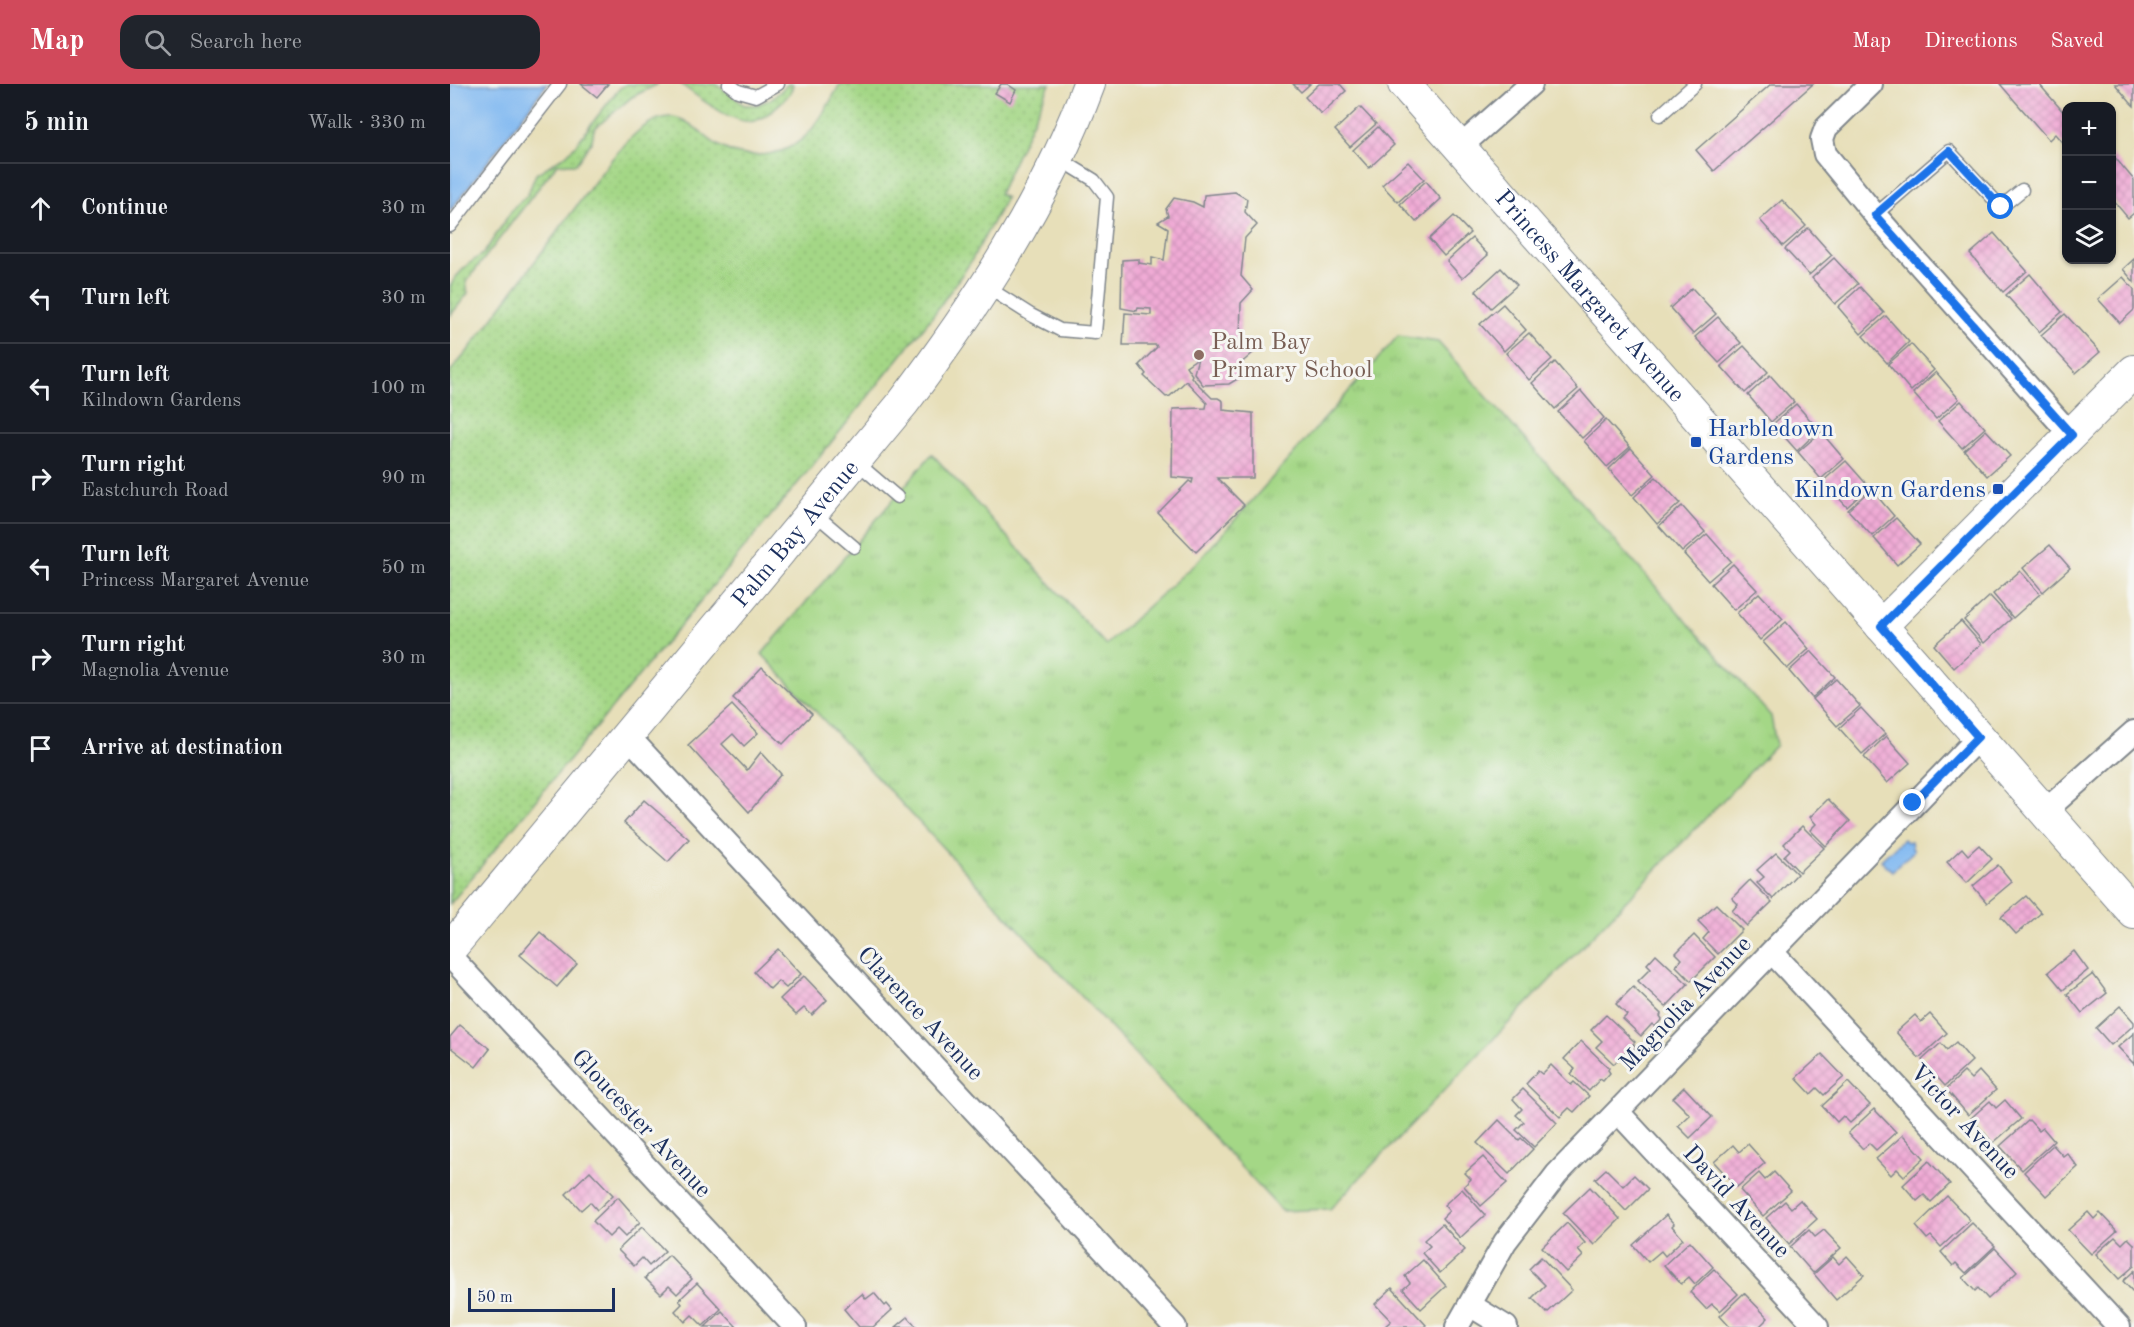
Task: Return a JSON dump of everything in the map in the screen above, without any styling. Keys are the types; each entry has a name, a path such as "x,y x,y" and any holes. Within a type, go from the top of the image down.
{"main road":[{"name":"Palm Bay Avenue","path":"450,949 903,403 954,334 1032,208 1058,158 1088,84"},
{"name":"Princess Margaret Avenue","path":"1404,84 2134,913"},
{"path":"1881,626 2134,371"}],"street":[{"path":"1460,147 1531,84"},
{"path":"1863,87 1826,128 1822,139 1825,154 1875,215 2072,435"},
{"path":"2045,811 2134,732"},
{"name":"Clarence Avenue","path":"627,735 1175,1327"},
{"name":"Magnolia Avenue","path":"1457,1327 1505,1242 1557,1174 1978,737"},
{"name":"Victor Avenue","path":"1772,952 2119,1327"},
{"name":"Gloucester Avenue","path":"450,956 795,1327"},
{"name":"David Avenue","path":"1618,1112 1817,1327"},
{"path":"1470,1305 1506,1327"}],"lane":[{"path":"450,226 560,84"},
{"path":"729,84 738,91 756,96 778,84"},
{"path":"1660,115 1695,84"},
{"path":"1875,215 1949,151 2001,207 2022,190"},
{"path":"985,286 1060,330 1095,333 1107,197 1094,180 1058,158"},
{"path":"855,461 897,497"},
{"path":"813,512 854,547"}],"green space":[{"path":"626,84 658,84 632,97 594,129 592,141 576,164 557,164 466,282 468,293 450,316 450,287 455,278 467,265 484,253 514,207 527,196 536,174 566,155 576,145 619,89"},
{"path":"681,84 717,84 744,105 756,105 772,99 788,84 793,84 788,96 770,112 757,120 746,121 726,115"},
{"path":"840,84 1050,84 999,194 1006,198 970,263 932,317 817,460 450,904 450,372 611,160 630,138 646,125 663,118 679,118 731,152 753,155 775,153 789,148 809,132 818,122"},
{"path":"1398,336 1438,342 1771,716 1776,745 1330,1209 1282,1211 762,654 932,454 1106,645 1201,558"}],"water":[{"path":"450,84 547,84 450,211"},
{"path":"1903,839 1906,842 1911,841 1914,851 1892,871 1881,860"}],"building":[{"path":"581,84 608,84 597,97"},
{"path":"1001,84 1007,84 1016,90 1010,102 995,93"},
{"path":"1293,84 1310,84 1301,92"},
{"path":"1319,84 1340,84 1346,91 1321,114 1305,97"},
{"path":"1771,84 1813,84 1714,171 1696,150"},
{"path":"2000,84 2039,84 2062,110 2062,142 2055,134 2049,140"},
{"path":"2115,84 2134,84 2134,106 2130,102"},
{"path":"1360,107 1376,124 1350,147 1335,130"},
{"path":"1378,127 1394,145 1369,168 1353,150"},
{"path":"2116,159 2134,180 2134,213 2128,218 2116,204"},
{"path":"1408,162 1424,179 1398,202 1382,185"},
{"path":"1426,181 1441,199 1416,222 1400,204"},
{"path":"1235,192 1247,199 1245,212 1257,225 1245,238 1241,276 1253,290 1241,303 1240,340 1253,353 1239,365 1239,378 1229,384 1203,385 1194,373 1198,358 1186,366 1191,377 1212,398 1223,401 1223,410 1253,413 1253,478 1217,478 1244,505 1196,552 1158,513 1189,481 1192,483 1193,479 1172,477 1173,409 1206,408 1207,403 1186,381 1166,397 1144,376 1146,374 1139,365 1157,347 1156,345 1123,345 1125,313 1151,315 1151,309 1138,308 1137,311 1121,308 1122,260 1139,259 1139,263 1152,265 1152,257 1164,260 1168,228 1158,222 1168,216 1166,209 1174,198 1193,202 1203,207 1204,195"},
{"path":"1782,200 1806,226 1783,246 1760,220"},
{"path":"1454,216 1470,233 1444,256 1429,239"},
{"path":"1808,228 1832,255 1809,275 1785,249"},
{"path":"1994,233 2027,271 2003,292 1970,254"},
{"path":"1472,238 1488,255 1462,278 1447,261"},
{"path":"1834,258 1858,284 1835,304 1812,278"},
{"path":"2134,259 2134,282 2123,269"},
{"path":"1501,268 1517,285 1491,308 1476,291"},
{"path":"2030,274 2062,312 2039,332 2006,295"},
{"path":"2123,277 2134,289 2134,310 2120,323 2098,299"},
{"path":"1860,287 1884,313 1861,334 1838,307"},
{"path":"1692,288 1716,314 1693,334 1670,308"},
{"path":"1503,304 1526,330 1504,351 1480,324"},
{"path":"2065,314 2100,352 2076,373 2041,335"},
{"path":"1886,316 1909,342 1887,363 1863,336"},
{"path":"1718,317 1741,343 1719,363 1695,337"},
{"path":"1529,333 1552,359 1529,380 1506,353"},
{"path":"1911,344 1934,370 1911,391 1888,364"},
{"path":"1744,346 1768,372 1745,393 1721,366"},
{"path":"1555,362 1578,389 1555,409 1532,383"},
{"path":"1936,372 1959,399 1936,419 1913,393"},
{"path":"1770,375 1794,402 1771,422 1748,395"},
{"path":"1581,391 1604,418 1582,438 1558,412"},
{"path":"1961,401 1985,428 1962,448 1938,421"},
{"path":"1796,404 1819,430 1797,451 1773,424"},
{"path":"1606,420 1630,447 1607,467 1584,441"},
{"path":"1986,430 2010,456 1987,476 1964,450"},
{"path":"1821,432 1844,459 1821,479 1798,452"},
{"path":"1631,448 1655,475 1632,495 1609,469"},
{"path":"1846,461 1869,487 1847,507 1823,481"},
{"path":"1656,477 1680,503 1657,524 1634,497"},
{"path":"1871,489 1894,516 1872,536 1848,510"},
{"path":"1682,506 1705,532 1682,552 1659,526"},
{"path":"1896,518 1920,544 1897,565 1874,538"},
{"path":"1707,534 1731,561 1708,581 1684,554"},
{"path":"2050,545 2070,568 2043,592 2023,568"},
{"path":"1733,564 1757,590 1734,610 1711,584"},
{"path":"2020,571 2040,594 2013,618 1993,594"},
{"path":"1759,593 1783,619 1760,640 1737,613"},
{"path":"1990,596 2011,619 1984,643 1964,620"},
{"path":"1961,621 1981,644 1954,668 1934,645"},
{"path":"1786,622 1809,649 1787,669 1763,642"},
{"path":"1811,651 1835,677 1812,698 1789,671"},
{"path":"762,667 812,714 783,744 733,698"},
{"path":"1836,679 1860,706 1837,726 1813,699"},
{"path":"732,705 758,733 744,746 733,734 722,744 747,770 761,752 781,774 749,812 688,745"},
{"path":"1861,708 1885,734 1862,754 1839,728"},
{"path":"1886,736 1910,763 1887,783 1864,757"},
{"path":"1828,799 1850,821 1826,846 1810,830 1816,824 1810,817"},
{"path":"644,800 689,839 668,862 624,823"},
{"path":"1802,826 1824,848 1799,872 1784,856 1790,850 1784,844"},
{"path":"1979,845 1992,859 1967,883 1947,862 1962,848 1968,855"},
{"path":"1776,853 1797,874 1773,899 1757,883 1764,877 1757,870"},
{"path":"1998,865 2012,882 1987,903 1973,886"},
{"path":"1750,880 1772,902 1747,926 1732,911 1738,904 1732,898"},
{"path":"2026,896 2041,913 2016,934 2001,917"},
{"path":"1716,904 1742,930 1718,954 1703,939 1709,932 1698,921"},
{"path":"540,932 577,964 557,987 520,955"},
{"path":"1694,935 1715,957 1691,981 1676,966 1682,959 1676,953"},
{"path":"778,949 801,974 786,988 778,981 770,989 754,972"},
{"path":"2074,951 2088,970 2063,990 2048,972"},
{"path":"1656,954 1688,984 1666,1007 1638,981 1651,968 1647,964"},
{"path":"2093,974 2107,993 2082,1013 2067,994"},
{"path":"804,976 827,1000 812,1015 804,1008 796,1015 780,999"},
{"path":"1633,987 1661,1014 1662,1019 1655,1027 1652,1024 1641,1036 1623,1019 1627,1015 1616,1004"},
{"path":"2120,1006 2134,1025 2111,1045 2096,1028"},
{"path":"1930,1014 1947,1033 1919,1058 1896,1032 1915,1015 1921,1022"},
{"path":"1606,1015 1635,1042 1633,1044 1636,1047 1628,1055 1625,1052 1614,1064 1596,1047 1602,1041 1591,1030"},
{"path":"460,1025 490,1049 476,1067 450,1047 450,1037"},
{"path":"2134,1033 2134,1064 2118,1047"},
{"path":"1581,1041 1609,1068 1610,1073 1603,1081 1600,1079 1589,1091 1571,1074 1575,1069 1564,1059"},
{"path":"1956,1042 1972,1061 1945,1086 1922,1060 1941,1043 1947,1050"},
{"path":"1822,1054 1844,1077 1824,1095 1817,1088 1811,1094 1796,1078"},
{"path":"1551,1065 1571,1085 1574,1082 1589,1096 1574,1112 1569,1108 1560,1117 1526,1084 1538,1071 1542,1074"},
{"path":"1979,1071 1996,1090 1968,1115 1946,1089 1964,1072 1971,1079"},
{"path":"1848,1082 1870,1105 1850,1123 1843,1116 1837,1122 1822,1106"},
{"path":"1684,1087 1712,1117 1690,1138 1678,1126 1690,1115 1673,1098"},
{"path":"1523,1089 1557,1123 1534,1147 1516,1130 1524,1122 1516,1115 1522,1109 1513,1099"},
{"path":"2005,1100 2021,1119 1993,1143 1971,1118 1990,1101 1996,1108"},
{"path":"1874,1109 1896,1132 1876,1150 1869,1143 1863,1149 1848,1133"},
{"path":"1499,1120 1519,1140 1521,1138 1533,1149 1509,1174 1477,1143"},
{"path":"2029,1120 2039,1131 2043,1128 2054,1141 2022,1170 2000,1146"},
{"path":"1903,1135 1924,1158 1904,1176 1897,1169 1891,1175 1876,1159"},
{"path":"1748,1144 1765,1163 1737,1187 1714,1162 1733,1145 1739,1152"},
{"path":"2053,1145 2063,1156 2067,1153 2078,1167 2046,1196 2024,1172"},
{"path":"1483,1157 1507,1183 1481,1206 1464,1186 1471,1179 1465,1173"},
{"path":"1929,1161 1950,1184 1931,1202 1924,1195 1917,1201 1903,1185"},
{"path":"1606,1169 1623,1186 1634,1175 1648,1189 1626,1211 1595,1179"},
{"path":"590,1171 613,1195 597,1210 590,1202 581,1210 566,1194"},
{"path":"1774,1172 1791,1191 1763,1216 1740,1190 1759,1173 1765,1180"},
{"path":"1590,1187 1620,1219 1594,1245 1563,1213"},
{"path":"1462,1189 1485,1215 1460,1238 1442,1218 1449,1211 1444,1205"},
{"path":"1947,1196 1970,1220 1941,1247 1931,1236 1927,1239 1916,1226"},
{"path":"618,1197 640,1222 625,1237 617,1229 609,1237 593,1221"},
{"path":"1800,1200 1817,1219 1789,1244 1766,1218 1785,1201 1791,1208"},
{"path":"2088,1212 2094,1219 2100,1213 2117,1231 2091,1254 2068,1230"},
{"path":"1666,1215 1683,1239 1665,1256 1661,1251 1648,1262 1633,1245"},
{"path":"1567,1223 1585,1243 1578,1250 1583,1256 1566,1272 1542,1247"},
{"path":"1972,1223 1995,1246 1966,1273 1956,1263 1953,1266 1941,1252"},
{"path":"1442,1224 1465,1250 1440,1273 1422,1253 1430,1246 1424,1240"},
{"path":"642,1227 665,1251 649,1266 642,1258 634,1266 618,1250"},
{"path":"1809,1230 1815,1237 1824,1230 1841,1248 1813,1273 1790,1247"},
{"path":"2115,1237 2122,1244 2128,1238 2134,1244 2134,1266 2119,1279 2096,1254"},
{"path":"1690,1241 1713,1267 1695,1284 1689,1277 1681,1284 1664,1265"},
{"path":"1995,1248 2017,1272 1988,1299 1978,1288 1975,1291 1963,1278"},
{"path":"669,1255 692,1279 677,1294 669,1286 661,1294 645,1278"},
{"path":"1847,1256 1864,1275 1836,1300 1814,1274 1833,1257 1839,1264"},
{"path":"1541,1257 1572,1290 1547,1313 1532,1298 1545,1285 1529,1269"},
{"path":"1423,1260 1446,1286 1421,1309 1403,1289 1410,1283 1405,1276"},
{"path":"1714,1269 1738,1294 1720,1311 1712,1304 1706,1309 1690,1292"},
{"path":"2134,1271 2134,1293 2123,1281"},
{"path":"697,1283 721,1309 703,1326 692,1315 685,1322 675,1311 682,1304 679,1300"},
{"path":"1392,1288 1426,1325 1424,1327 1384,1327 1391,1321 1375,1304"},
{"path":"874,1293 885,1306 887,1304 892,1310 873,1327 859,1327 844,1309 862,1294 866,1299"},
{"path":"1744,1293 1768,1318 1759,1327 1730,1327 1720,1316"},
{"path":"722,1311 737,1327 705,1327"},
{"path":"908,1317 917,1327 896,1327"}],"place":[{"name":"Palm Bay Primary School","path":"1199,355"},
{"name":"Harbledown Gardens","path":"1696,442"},
{"name":"Kilndown Gardens","path":"1998,489"}],"route":[{"path":"1913,803 1978,737 1881,626 2072,435 1875,215 1949,151 2001,207"}]}
